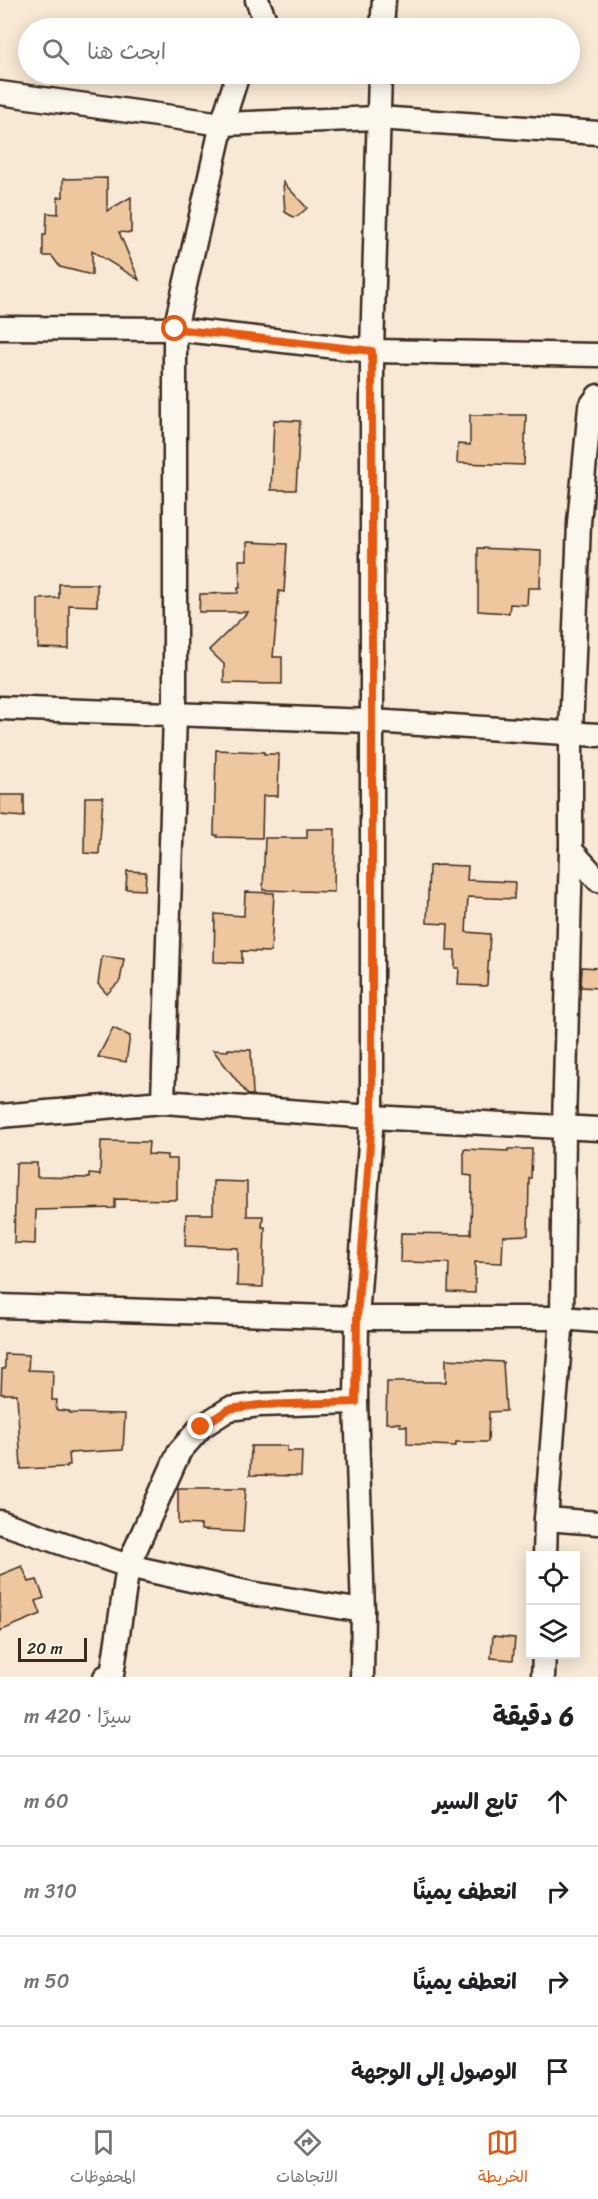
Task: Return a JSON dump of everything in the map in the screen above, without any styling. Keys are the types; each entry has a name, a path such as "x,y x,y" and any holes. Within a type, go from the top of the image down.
{"street":[{"path":"257,0 264,18"},
{"path":"383,18 384,0"},
{"path":"163,1102 175,715 175,329 222,124 235,84"},
{"path":"362,1677 363,1611 356,1402 357,1318 372,1117 372,351 380,84"},
{"path":"0,93 222,124 378,118 598,133"},
{"path":"0,328 175,329 372,351 598,355"},
{"path":"545,1551 562,1318 564,1127 572,850 571,733 579,523 590,407 598,396"},
{"path":"0,708 371,721 598,735"},
{"path":"572,850 598,880"},
{"path":"0,1116 163,1102 372,1117 598,1129"},
{"path":"0,1306 357,1318 562,1318 598,1321"},
{"path":"105,1677 112,1675 128,1566 179,1452 201,1427 229,1409 259,1405 356,1402"},
{"path":"546,1519 598,1523"},
{"path":"0,1522 128,1566 250,1593 363,1611"},
{"path":"543,1677 544,1659"}],"building":[{"path":"107,178 107,211 131,197 131,233 119,232 139,280 92,251 92,275 60,267 52,256 43,256 43,235 46,235 47,213 58,214 58,197 63,197 63,179"},
{"path":"283,182 307,208 298,216 293,217 285,212"},
{"path":"470,415 526,415 524,465 457,463 458,444 470,445"},
{"path":"274,420 300,421 296,490 271,490"},
{"path":"247,542 287,544 284,592 279,591 273,657 282,657 282,684 224,683 224,664 209,650 248,612 199,612 200,594 238,593 238,588 240,588 239,560 247,560"},
{"path":"478,548 541,551 540,588 528,588 527,605 510,604 509,613 478,611"},
{"path":"59,584 97,584 97,606 69,605 69,649 38,648 38,599 59,598"},
{"path":"216,750 279,754 278,796 263,796 262,838 217,837 214,835"},
{"path":"0,795 24,795 24,817 0,815"},
{"path":"85,797 103,797 99,854 84,853"},
{"path":"307,829 335,829 334,892 263,890 265,838 307,838"},
{"path":"429,866 468,866 467,880 515,882 514,899 468,897 466,932 490,934 487,985 485,986 458,985 459,968 455,968 455,950 447,950 448,924 427,923"},
{"path":"127,871 146,872 145,890 126,889"},
{"path":"245,892 274,893 271,952 242,951 242,963 214,962 215,914 244,916"},
{"path":"102,956 124,959 120,981 107,994 98,984"},
{"path":"582,967 598,968 598,988 581,987"},
{"path":"113,1028 130,1036 126,1062 98,1057"},
{"path":"228,1049 251,1050 253,1095 248,1095 213,1050 228,1051"},
{"path":"101,1141 149,1142 148,1154 167,1155 167,1159 177,1159 177,1200 115,1199 115,1208 36,1210 35,1244 14,1243 16,1163 37,1163 37,1177 89,1178 89,1174 100,1175"},
{"path":"464,1149 508,1151 508,1149 532,1149 528,1235 503,1236 502,1263 475,1262 475,1293 448,1292 449,1263 400,1262 401,1233 471,1234 472,1176 464,1175"},
{"path":"213,1181 247,1182 247,1216 263,1216 262,1227 265,1227 263,1287 237,1286 238,1248 185,1246 186,1214 213,1214"},
{"path":"5,1354 29,1355 28,1370 53,1371 52,1400 57,1400 56,1410 69,1411 69,1413 125,1414 123,1450 69,1453 70,1465 67,1467 21,1469 17,1394 1,1394"},
{"path":"446,1359 503,1362 506,1411 489,1412 488,1442 456,1442 456,1446 407,1444 407,1426 400,1426 400,1423 386,1423 387,1382 446,1382"},
{"path":"251,1446 287,1446 287,1451 302,1451 301,1476 250,1475"},
{"path":"178,1488 246,1488 243,1532 201,1530 201,1525 178,1524"},
{"path":"22,1566 29,1582 37,1580 44,1598 36,1601 41,1614 0,1631 0,1575"},
{"path":"493,1636 515,1638 513,1660 491,1658"}],"route":[{"path":"175,329 372,351 372,1117 357,1318 356,1402 259,1405 229,1409 201,1427"}]}
